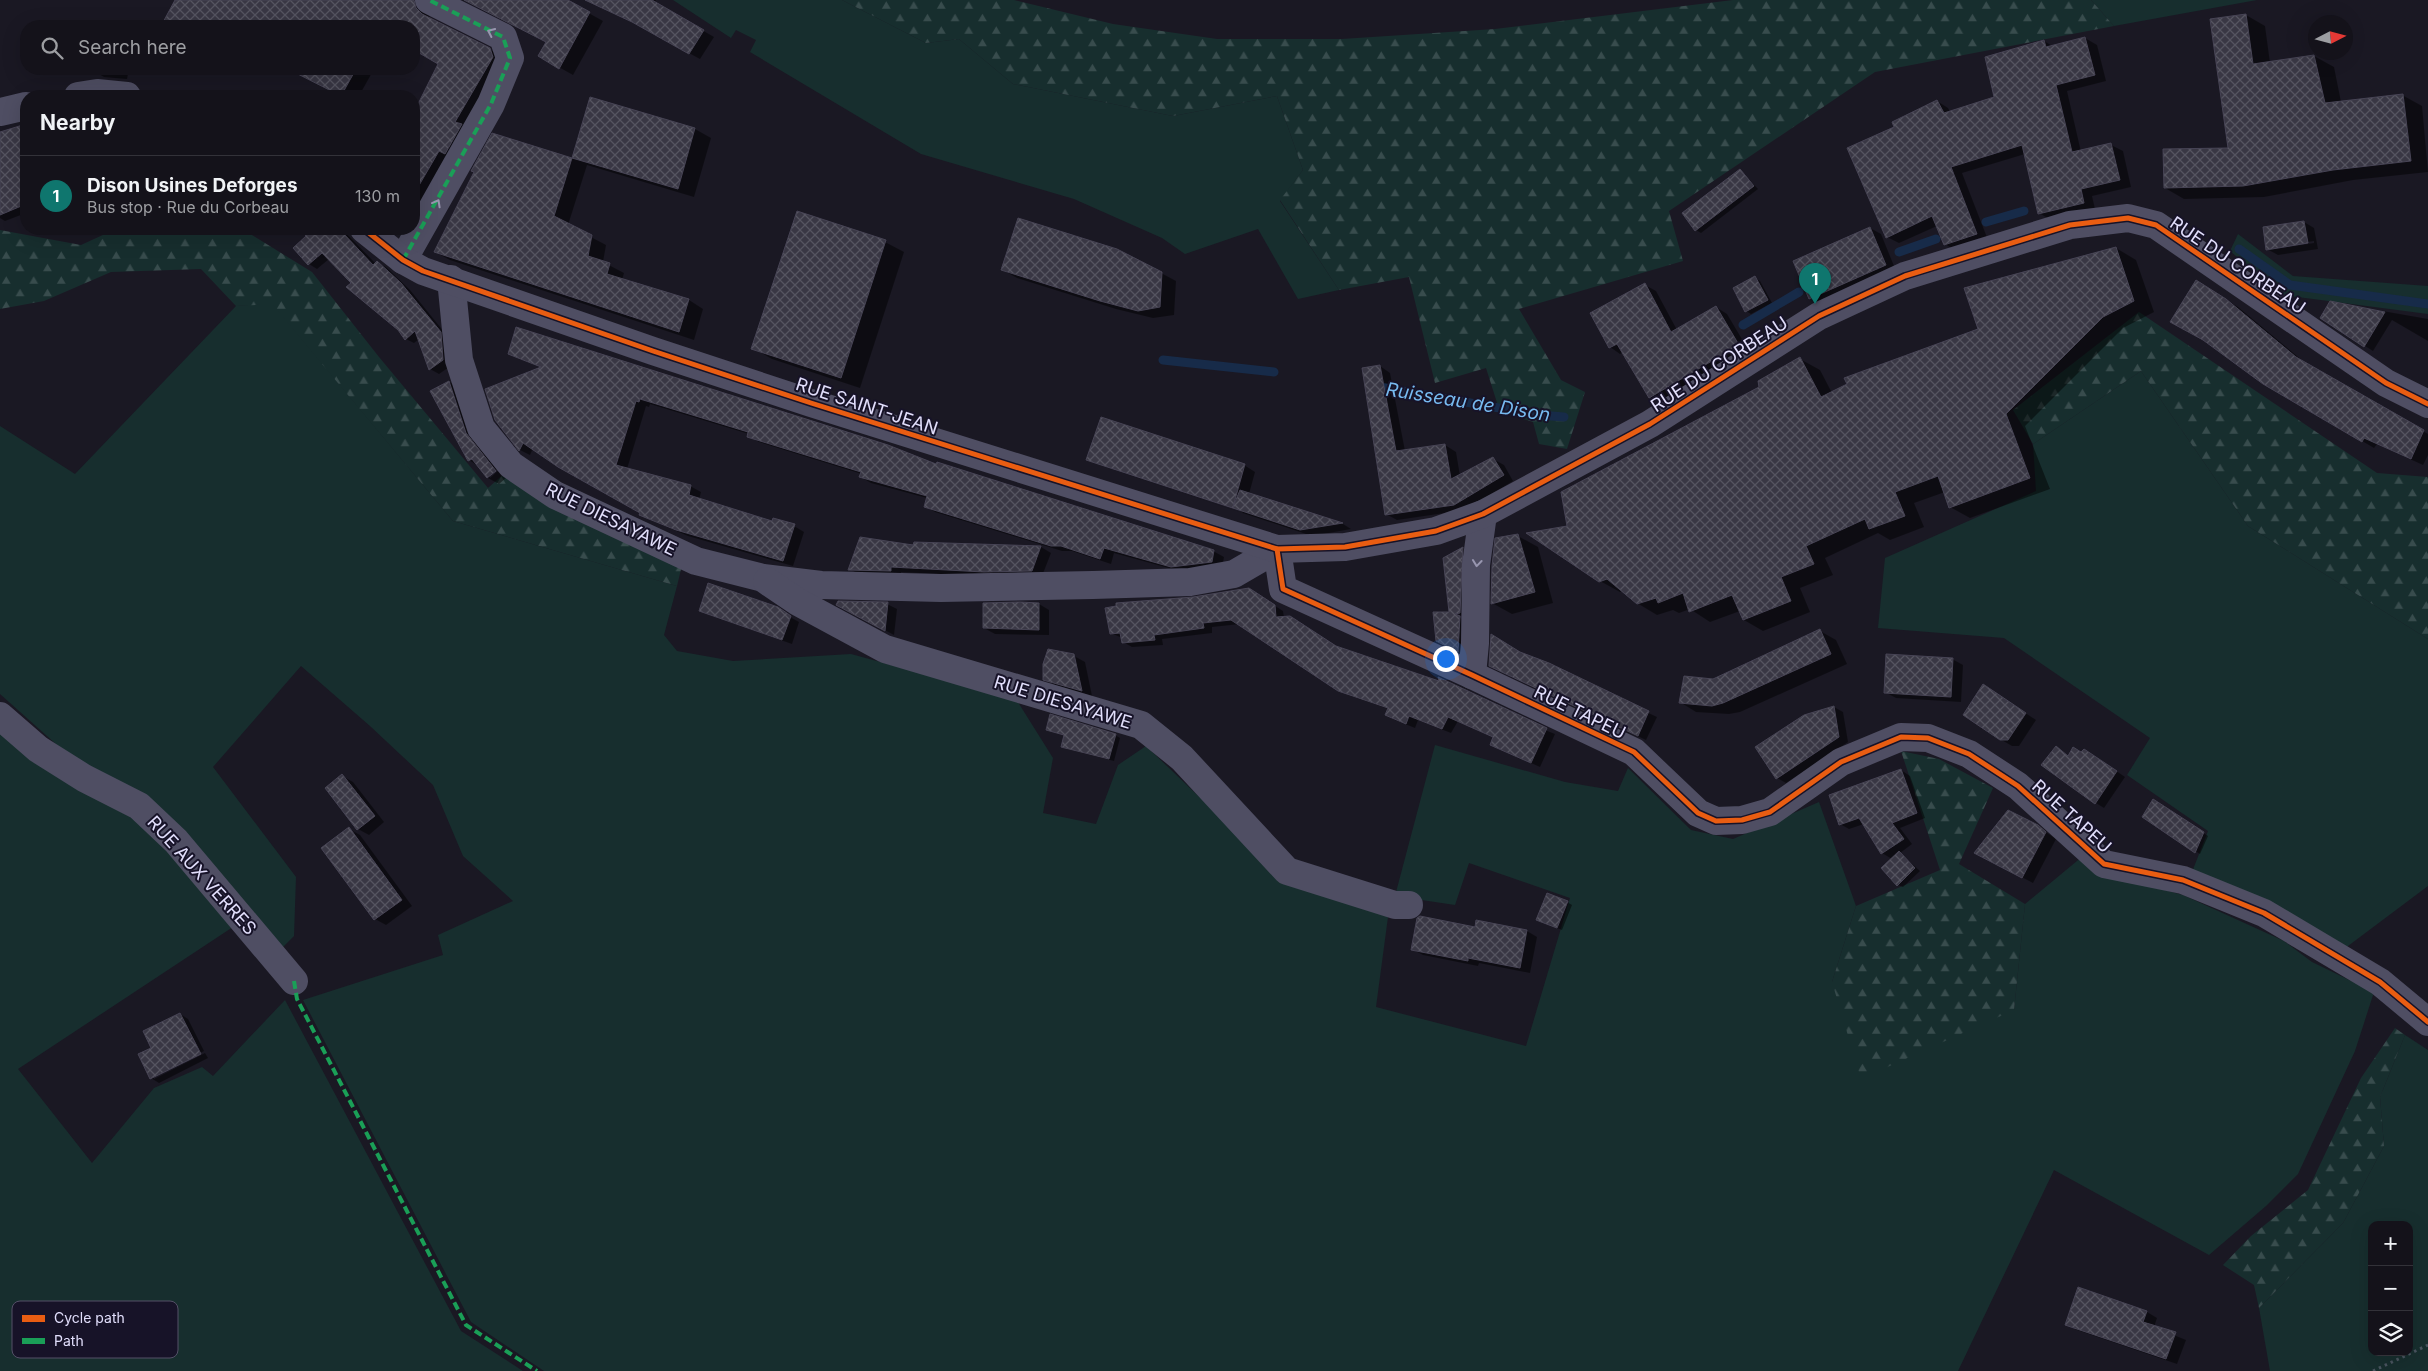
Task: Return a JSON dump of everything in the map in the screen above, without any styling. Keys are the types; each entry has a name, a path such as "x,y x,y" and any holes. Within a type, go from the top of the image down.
{"street":[{"path":"420,230 491,104 510,58 503,37 429,0"},
{"path":"0,112 20,107"},
{"name":"RUE DU CORBEAU","path":"1277,549 1345,547 1363,544 1436,531 1484,514 1650,424 1818,316 1905,276 2070,225 2128,218 2156,225 2386,383 2428,404"},
{"name":"RUE SAINT-JEAN","path":"372,235 403,260 424,271 653,351 802,400 1277,549"},
{"path":"403,260 417,235"},
{"name":"RUE DIESAYAWE","path":"451,279 459,360 481,428 511,465 556,495 696,561 763,578 821,585 941,588 1190,582 1234,574 1277,549"},
{"path":"1472,675 1475,643 1476,565 1484,514"},
{"name":"RUE TAPEU","path":"1277,549 1283,589 1472,675 1634,752 1698,813 1716,821 1742,820 1770,812 1841,762 1901,737 1928,738 1969,754 2018,786 2104,864 2183,880 2264,914 2380,982 2428,1022"},
{"name":"RUE DIESAYAWE","path":"763,578 798,602 886,649 1141,725 1182,758 1287,871 1396,905 1409,906"},
{"name":"RUE AUX VERRES","path":"0,716 38,750 84,778 139,806 176,841 294,981"}],"path":[{"path":"2373,1371 2428,1345"}],"green space":[{"path":"673,0 842,0 926,43 959,39 1013,84 1173,116 1277,96 1303,170 1280,201 1339,290 1298,299 1258,229 1185,254 1162,238 1074,199 921,154 750,52 756,40 736,30 731,38"},
{"path":"842,0 1014,0 1113,24 1217,39 1342,39 1495,29 1733,0 2091,0 2114,26 1875,72 1669,211 1683,261 1519,309 1561,380 1585,392 1567,449 1539,444 1533,422 1500,412 1486,368 1435,383 1409,277 1339,290 1280,200 1303,170 1277,96 1173,116 1013,84 959,39 926,43"},
{"path":"2091,0 2257,0 2114,26"},
{"path":"0,230 81,245 103,235 252,235 312,272 379,357 488,488 506,472 682,565 677,586 453,521 272,304 236,306 201,269 111,272 44,301 0,309"},
{"path":"2238,234 2293,276 2428,286 2428,314 2282,295 2230,251"},
{"path":"272,303 453,521 677,586 664,635 677,651 733,661 851,654 1016,699 1053,758 1043,813 1096,824 1118,765 1146,746 1260,855 1388,917 1376,1007 1526,1046 1570,898 1469,863 1455,905 1395,896 1435,745 1565,782 1618,791 1628,768 1691,830 1733,839 1819,802 1856,906 1832,982 2014,1010 2025,904 2083,856 2105,874 2183,895 2284,941 2312,962 2374,992 2355,1051 2298,1174 2266,1206 2209,1255 2054,1170 1958,1371 544,1371 471,1322 303,1000 443,955 438,935 513,901 463,856 433,785 370,726 301,666 213,767 296,877 294,936 283,947 0,694 0,426 75,474 236,306"},
{"path":"2139,312 2377,473 2428,477 2428,639 2248,526 2141,371 2033,444 2013,410"},
{"path":"2141,371 2248,526 2428,639 2428,886 2344,949 2192,872 2208,831 2127,775 2150,738 2004,638 1878,628 1885,558 2036,491 2033,444"},
{"path":"0,729 60,779 138,821 239,923 18,1069 92,1163 154,1088 202,1067 213,1076 285,1000 461,1331 523,1371 0,1371"},
{"path":"1901,751 1939,759 1993,788 1959,864 2025,904 2014,1010 1861,1079 1832,982 1856,906 1940,870"},
{"path":"2395,1028 2405,1035 2380,1097 2384,1146 2343,1223 2259,1308 2254,1285 2223,1265 2251,1236 2308,1190 2361,1078"},
{"path":"2405,1035 2428,1050 2428,1371 2270,1371 2259,1308 2343,1223 2384,1146 2380,1097"}],"building":[{"path":"175,0 414,0 416,8 422,14 490,48 493,57 455,122 462,124 445,154 439,151 420,184 420,100 438,64 420,54 420,20 164,20"},
{"path":"464,0 568,0 590,12 559,69 538,56 546,42"},
{"path":"585,0 652,0 704,30 689,54 632,22"},
{"path":"2246,14 2253,64 2308,56 2308,60 2315,60 2325,103 2403,94 2411,161 2333,170 2243,186 2164,188 2163,149 2228,148 2210,19"},
{"path":"2085,37 2095,75 2056,85 2072,152 2111,143 2120,180 2081,189 2084,203 2038,214 2022,145 1951,167 1977,234 1944,245 1932,216 1886,238 1847,148 1894,127 1892,122 1937,100 1944,113 1994,97 1985,57 2044,40 2046,47"},
{"path":"300,75 353,75 344,90 329,90"},
{"path":"590,97 695,128 678,189 572,158"},
{"path":"20,126 20,207 0,215 0,132"},
{"path":"492,133 572,158 554,216 592,235 588,256 610,263 607,274 689,299 679,332 434,252 474,172 471,171"},
{"path":"1740,169 1754,186 1695,231 1682,213"},
{"path":"797,211 886,240 841,378 751,349"},
{"path":"1018,218 1117,249 1162,272 1160,307 1138,311 1001,270"},
{"path":"2304,221 2308,243 2266,250 2263,227"},
{"path":"1870,227 1886,265 1809,299 1793,261"},
{"path":"345,235 373,265 377,261 401,283 441,332 443,360 429,370 415,331 405,340 398,330 346,287 351,283 322,253 308,265 293,248 306,236"},
{"path":"2116,247 2134,301 2103,317 2006,414 2030,478 1949,508 1938,476 1895,492 1905,516 1869,529 1865,519 1806,546 1814,564 1781,577 1791,601 1743,620 1732,595 1689,612 1683,593 1658,603 1656,598 1637,604 1607,579 1599,582 1526,533 1567,526 1561,492 1759,387 1758,381 1800,357 1821,397 1847,384 1844,378 1978,329 1964,288"},
{"path":"1755,276 1768,300 1745,312 1733,288"},
{"path":"2196,280 2226,299 2296,357 2424,430 2411,459 2364,438 2362,442 2263,384 2203,340 2170,322"},
{"path":"1645,283 1671,332 1716,306 1739,345 1649,398 1617,344 1609,348 1590,313"},
{"path":"2330,301 2385,312 2364,347 2320,318"},
{"path":"516,327 888,445 936,464 937,462 1214,550 1212,562 1171,567 1104,548 1100,559 1061,546 1051,546 924,507 927,496 859,477 861,472 747,437 748,432 640,399 639,402 636,401 616,465 691,485 689,495 772,521 773,518 795,524 783,561 676,530 639,515 640,513 558,467 523,443 519,451 495,420 485,389 541,367 508,354"},
{"path":"1380,365 1396,451 1445,444 1451,479 1493,457 1504,475 1454,505 1385,515 1362,368"},
{"path":"449,381 466,433 496,471 487,478 472,459 468,461 430,391"},
{"path":"1101,417 1245,464 1233,507 1240,490 1343,523 1300,530 1086,460"},
{"path":"1518,534 1535,592 1491,604 1495,538"},
{"path":"860,537 913,545 914,542 1041,546 1032,571 984,572 891,567 891,571 848,570"},
{"path":"1463,547 1460,613 1455,614 1460,616 1458,652 1436,641 1433,612 1449,612 1443,558"},
{"path":"708,583 778,607 791,616 782,640 699,611"},
{"path":"1249,588 1275,605 1276,617 1290,616 1336,646 1439,681 1438,677 1547,728 1531,763 1490,745 1493,737 1448,717 1442,729 1409,716 1406,724 1385,715 1388,708 1338,691 1231,620 1203,623 1204,628 1154,635 1155,640 1122,643 1120,633 1110,634 1105,608 1116,606 1116,603 1193,597"},
{"path":"838,601 888,602 885,631 836,605"},
{"path":"983,603 1039,603 1039,630 983,628"},
{"path":"1820,629 1831,654 1723,703 1712,706 1679,703 1684,676 1713,679"},
{"path":"1491,634 1520,652 1549,663 1649,711 1638,736 1489,666"},
{"path":"1048,649 1074,654 1082,691 1043,680 1043,664"},
{"path":"1886,654 1953,658 1951,697 1884,693"},
{"path":"1983,684 2026,713 2008,740 2000,740 1963,715"},
{"path":"1834,706 1839,737 1776,779 1755,747 1804,715"},
{"path":"1050,714 1116,734 1109,759 1061,747 1064,735 1046,730"},
{"path":"2056,746 2068,756 2073,747 2081,752 2084,749 2117,771 2095,804 2041,765"},
{"path":"1901,769 1917,813 1892,823 1904,839 1881,854 1859,818 1839,825 1829,795"},
{"path":"342,774 375,816 357,830 325,788"},
{"path":"2153,799 2204,832 2195,853 2142,817"},
{"path":"2008,810 2038,825 2046,832 2022,878 1974,853"},
{"path":"349,827 402,900 374,920 321,848"},
{"path":"1899,851 1915,868 1897,886 1881,868"},
{"path":"1547,893 1568,901 1557,928 1536,920"},
{"path":"1420,916 1475,927 1476,920 1527,930 1520,968 1468,958 1468,961 1411,950 1417,918"},
{"path":"180,1013 201,1054 150,1079 138,1054 151,1048 143,1031"},
{"path":"2078,1287 2147,1311 2143,1322 2176,1332 2166,1359 2065,1325"}],"waterway":[{"name":"Ruisseau de Dison","path":"1986,222 2024,211"},
{"name":"Ruisseau de Dison","path":"1899,252 1936,239"},
{"name":"Ruisseau de Dison","path":"2239,249 2290,285 2428,304"},
{"name":"Ruisseau de Dison","path":"1743,325 1799,292"},
{"name":"Ruisseau de Dison","path":"1163,360 1274,372"},
{"name":"Ruisseau de Dison","path":"1374,386 1539,415 1564,417"}],"marked path":[{"path":"420,230 491,104 510,58 503,37 429,0"},
{"path":"403,260 417,235"},
{"path":"294,981 297,999 466,1325 537,1371"}],"cycle path":[{"path":"372,235 403,260 423,271 653,351 811,403 1277,549 1345,547 1436,531 1483,514 1650,424 1819,316 1905,276 2070,225 2128,218 2156,225 2386,383 2428,404"},
{"path":"1277,549 1283,589 1472,675 1634,752 1698,813 1716,821 1742,820 1770,812 1841,762 1901,737 1928,738 1969,754 2018,786 2104,864 2183,880 2264,913 2380,982 2428,1022"}],"place":[{"name":"Dison Usines Deforges","path":"1815,304"}]}
